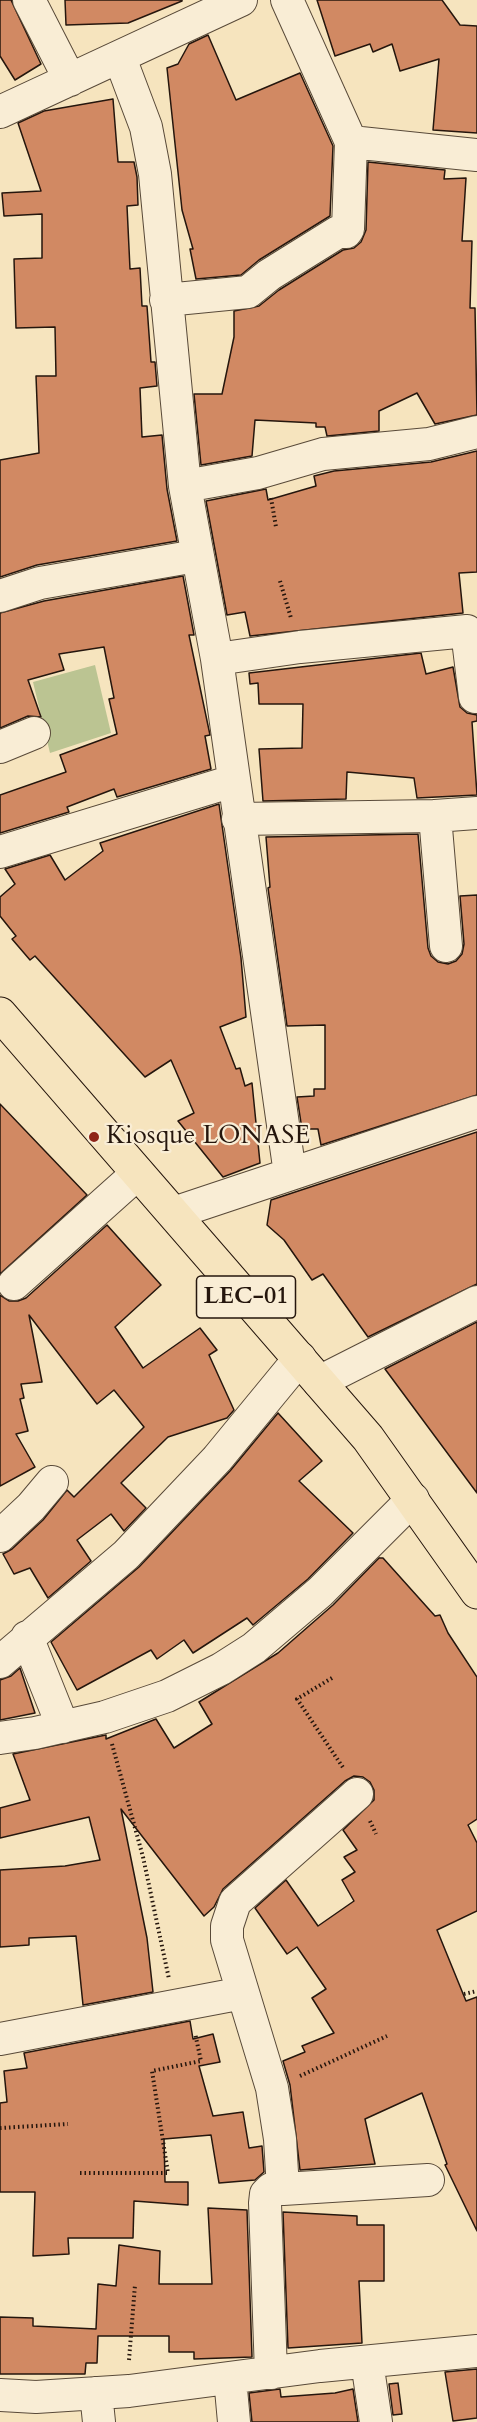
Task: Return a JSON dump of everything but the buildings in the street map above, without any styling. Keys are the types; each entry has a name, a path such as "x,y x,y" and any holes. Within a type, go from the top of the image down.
{"highway":[{"name":"LEC-01","path":"0,1014 368,1438 477,1592"}],"street":[{"path":"29,0 70,80"},
{"path":"0,112 241,0"},
{"path":"166,300 249,292 268,275 338,232 346,232 351,142 287,0"},
{"path":"120,58 146,128 155,174 186,486 196,556 217,659 290,1174"},
{"path":"351,142 477,155"},
{"path":"186,486 258,473 323,454 429,444 477,432"},
{"path":"0,596 40,583 196,556"},
{"path":"217,659 300,647 467,631 475,697"},
{"path":"0,747 34,734"},
{"path":"0,852 233,781"},
{"path":"238,819 435,816 477,813"},
{"path":"435,816 446,946"},
{"path":"174,1214 477,1112"},
{"path":"14,1284 138,1173"},
{"path":"0,1662 126,1555 217,1459 310,1370 477,1302"},
{"path":"0,1536 31,1507 52,1482"},
{"path":"0,1738 105,1717 167,1696 221,1669 254,1648 320,1592 413,1499"},
{"path":"27,1637 63,1727"},
{"path":"283,2188 280,2139 272,2088 226,1940 226,1926 235,1902 357,1794"},
{"path":"0,2039 243,1993"},
{"path":"271,2373 266,2194 271,2188 428,2180"},
{"path":"0,2395 36,2397 98,2408 129,2391 477,2351"},
{"path":"367,2362 376,2422"},
{"path":"230,2378 234,2422"}],"path":[{"path":"280,581 300,647"},
{"path":"332,1678 297,1699 340,1761 376,1834"},
{"path":"81,2173 168,2173 152,2072 201,2061 182,2005 105,1717"},
{"path":"464,1994 477,1991"},
{"path":"272,2088 354,2053 387,2036"},
{"path":"0,2128 68,2124"},
{"path":"129,2391 129,2343 135,2285"}],"green space":[{"path":"95,665 111,733 50,753 33,682"}],"place":[{"name":"Kiosque LONASE","path":"94,1137"}]}
